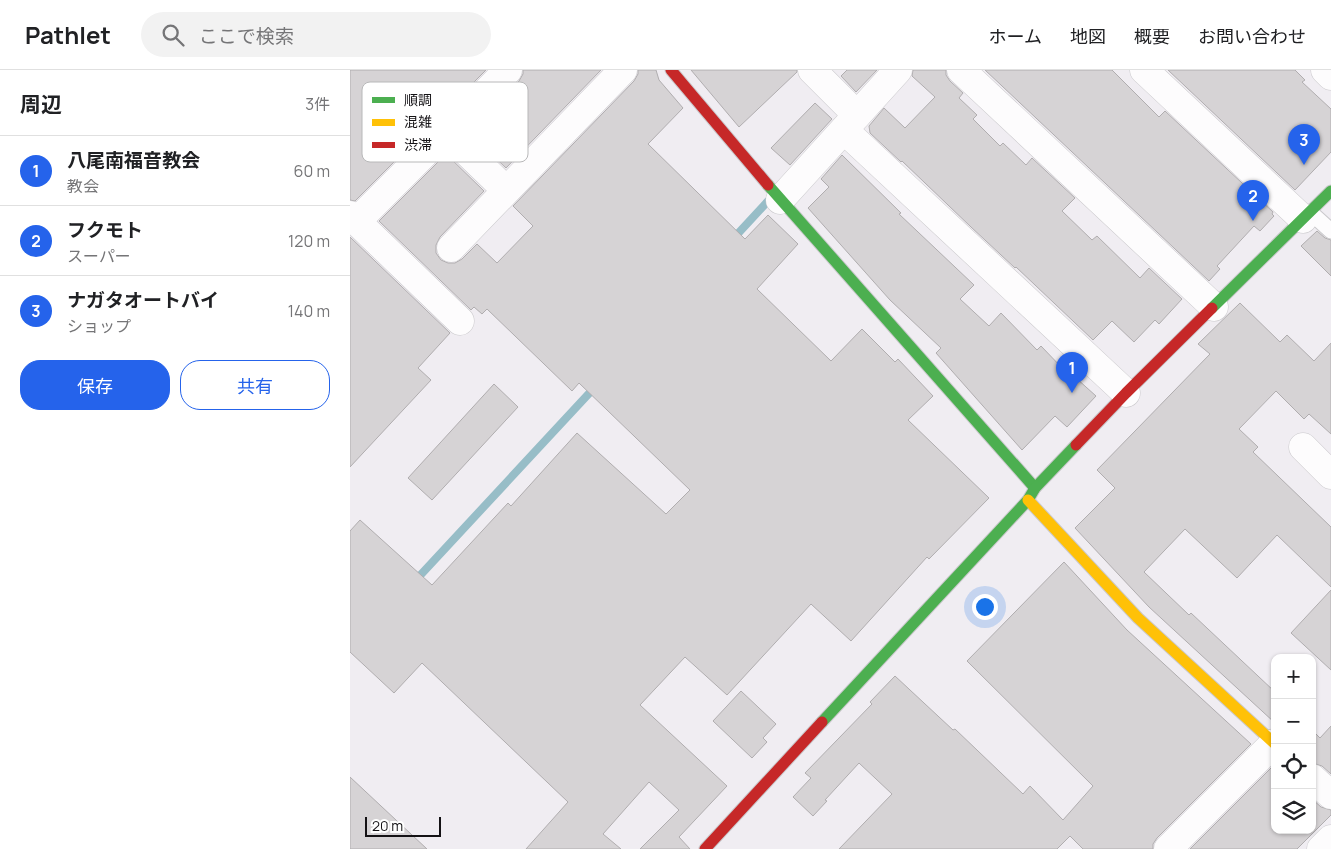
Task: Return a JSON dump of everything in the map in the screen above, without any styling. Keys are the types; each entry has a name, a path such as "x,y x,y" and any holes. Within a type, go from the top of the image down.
{"street":[{"path":"496,82 508,70"},
{"path":"451,248 622,70"},
{"path":"671,70 780,200 1035,488"},
{"path":"812,70 851,122 1126,394"},
{"path":"780,200 898,70"},
{"path":"961,70 1214,307"},
{"path":"1144,70 1307,216"},
{"path":"1325,70 1331,76"},
{"path":"414,162 358,214 460,321"},
{"path":"477,162 506,190"},
{"path":"704,849 1028,500 1035,488 1126,394 1331,191"},
{"path":"1303,447 1331,475"},
{"path":"1028,500 1138,618 1271,740"},
{"path":"1168,849 1273,744"},
{"path":"1316,782 1331,795"},
{"path":"1321,849 1331,839"}],"lane":[{"path":"1307,216 1331,231"}],"building":[{"path":"350,70 486,70 474,82 362,82 362,162 394,162 355,201 350,200"},
{"path":"523,70 601,70 528,145 528,82 518,82 523,74"},
{"path":"638,70 656,70 659,80 683,108 648,144 745,239 768,215 798,244 757,289 831,361 862,329 895,362 898,359 933,396 908,420 989,498 929,559 927,557 851,641 811,604 727,695 685,657 640,705 727,786 679,837 690,849 640,849 679,810 649,782 603,834 621,849 526,849 568,802 422,663 394,693 350,652 350,531 360,520 432,585 508,503 511,506 577,433 666,514 690,490 579,383 572,391 487,309 482,314 474,307 471,310 379,221 438,162 454,162 484,191 440,237 436,245 436,253 441,260 455,263 462,259 477,244 497,263 533,226 513,206 634,81"},
{"path":"691,70 797,70 797,72 739,127"},
{"path":"847,70 877,70 856,92 841,76"},
{"path":"913,70 946,70 946,75 950,81 963,93 959,98 977,115 973,119 1000,146 1003,143 1026,165 1032,158 1075,198 1062,211 1092,240 1097,236 1140,278 1149,268 1182,299 1159,324 1155,320 1134,342 1112,321 1093,340 870,133 869,126 884,108 905,128 935,97 912,76"},
{"path":"985,70 1112,70 1159,117 1165,111 1273,212 1274,216 1260,231 1254,226 1217,266 1220,269 1209,281"},
{"path":"1168,70 1295,70 1305,80 1302,82 1331,109 1331,152 1295,190"},
{"path":"815,103 832,119 790,165 771,148"},
{"path":"842,155 901,213 899,214 974,285 960,299 989,326 1001,313 1037,350 1041,346 1064,370 1066,369 1096,396 1067,427 1055,416 1022,450 936,353 941,348 890,300 808,208 829,187 821,179"},
{"path":"500,162 512,162 506,168"},
{"path":"1317,231 1325,238 1331,240 1331,276 1301,246"},
{"path":"350,237 450,333 418,368 431,380 350,467"},
{"path":"1240,303 1280,342 1287,335 1314,361 1331,343 1331,434 1309,414 1304,419 1276,391 1239,429 1258,447 1253,452 1331,527 1331,587 1277,535 1237,578 1185,529 1144,572 1271,688 1271,719 1149,607 1075,528 1115,488 1097,470 1210,354 1198,344"},
{"path":"494,384 518,407 432,500 408,478"},
{"path":"1064,562 1127,630 1251,744 1157,838 1153,844 1153,849 1083,849 1070,836 1057,849 839,849 892,794 859,763 813,816 793,797 811,778 805,773 872,704 870,702 895,676 953,730 955,729 1023,794 1030,786 1063,820 1093,786 967,661"},
{"path":"1331,590 1331,670 1316,654 1291,633"},
{"path":"741,691 776,724 763,738 767,742 752,758 713,721"},
{"path":"1331,726 1331,774 1322,766 1316,764 1316,734 1320,738"},
{"path":"1271,768 1271,834 1312,834 1297,849 1190,849"},
{"path":"350,777 427,849 350,849"},
{"path":"1316,803 1321,807 1331,810 1331,815 1316,830"}],"waterway":[{"path":"732,240 768,201"},
{"path":"414,582 595,387"}],"traffic: fast":[{"path":"768,185 1035,488"},
{"path":"1212,308 1331,191"},
{"path":"822,722 1028,500 1035,488 1076,445"}],"traffic: slow":[{"path":"1028,500 1138,618 1271,740"}],"traffic: jam":[{"path":"671,70 768,185"},
{"path":"1076,445 1212,308"},
{"path":"705,849 822,722"}],"place":[{"name":"ナガタオートバイ","path":"1304,165"},
{"name":"フクモト","path":"1253,221"},
{"name":"八尾南福音教会","path":"1072,393"}]}
